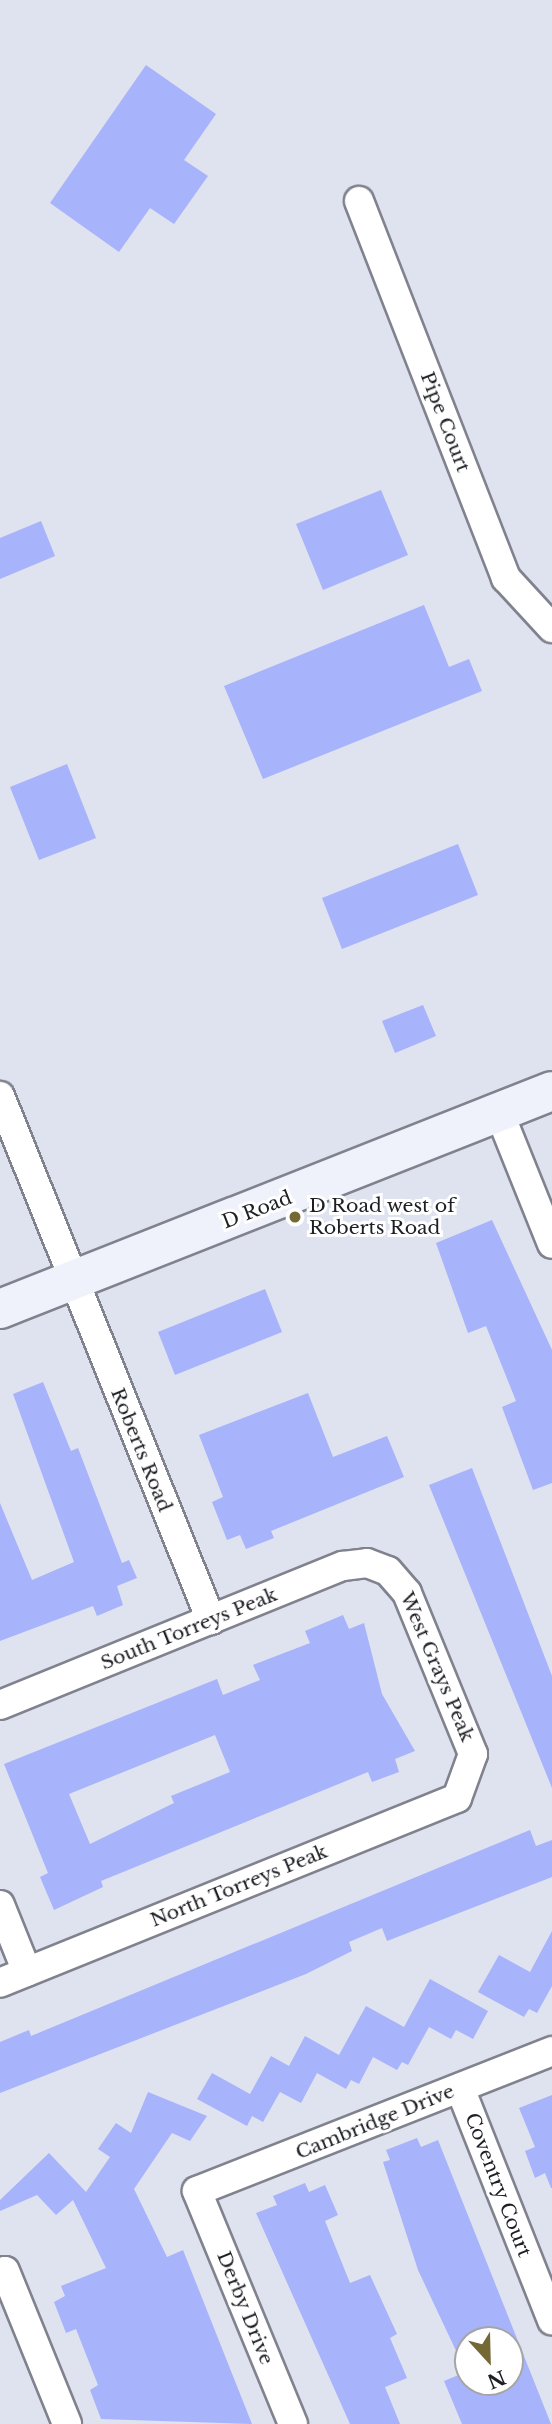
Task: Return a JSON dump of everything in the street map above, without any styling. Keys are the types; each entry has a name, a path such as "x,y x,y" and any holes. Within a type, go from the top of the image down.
{"street":[{"name":"Pipe Court","path":"359,201 506,578 552,628"},
{"name":"D Road","path":"0,1309 552,1091"},
{"name":"Roberts Road","path":"0,1096 71,1281 211,1620"},
{"path":"499,1112 552,1244"},
{"name":"South Torreys Peak","path":"0,1705 343,1566 380,1566"},
{"name":"West Grays Peak","path":"380,1566 407,1593 473,1754 469,1778"},
{"name":"North Torreys Peak","path":"0,1983 457,1798 469,1778"},
{"path":"0,1905 27,1972"},
{"name":"Cambridge Drive","path":"197,2191 552,2051"},
{"name":"Coventry Court","path":"460,2088 552,2320"},
{"name":"Derby Drive","path":"197,2191 293,2424"},
{"path":"0,2273 5,2271 67,2424"}],"building":[{"path":"146,65 216,114 184,160 208,176 174,224 150,208 119,252 50,203"},
{"path":"381,490 408,555 323,590 296,524"},
{"path":"41,521 55,556 0,579 0,538"},
{"path":"424,605 449,667 469,659 482,691 263,779 224,686"},
{"path":"67,764 96,838 39,860 10,787"},
{"path":"458,844 478,895 342,949 322,898"},
{"path":"423,1005 436,1036 395,1053 382,1021"},
{"path":"492,1220 552,1350 552,1483 533,1490 502,1407 516,1401 486,1326 468,1333 436,1243"},
{"path":"265,1289 282,1332 175,1375 158,1332"},
{"path":"43,1382 71,1451 78,1448 122,1563 129,1560 137,1578 117,1586 123,1605 97,1616 93,1606 0,1641 0,1503 32,1580 74,1562 13,1394"},
{"path":"308,1393 333,1457 387,1436 404,1477 271,1531 274,1538 246,1549 240,1535 227,1540 212,1502 223,1497 199,1435"},
{"path":"472,1468 552,1676 552,1788 429,1485"},
{"path":"343,1615 349,1629 364,1623 382,1694 415,1751 395,1759 399,1772 372,1782 368,1772 101,1881 103,1887 54,1910 40,1877 48,1873 4,1764 217,1679 223,1695 260,1680 253,1665 310,1643 305,1631","holes":["215,1735 230,1772 171,1796 174,1803 90,1844 69,1794"]},
{"path":"530,1830 536,1846 552,1840 552,1877 387,1941 382,1928 349,1942 352,1951 306,1974 0,2093 0,2042 29,2030 31,2036"},
{"path":"552,1931 552,1986 537,2013 529,2009 524,2017 478,1992 499,1955 530,1972"},
{"path":"430,1979 488,2011 473,2039 456,2030 451,2039 429,2027 408,2065 402,2062 397,2070 373,2057 359,2084 351,2080 346,2089 317,2073 301,2103 280,2092 263,2122 252,2116 247,2126 197,2099 212,2073 250,2094 271,2056 289,2066 305,2036 339,2055 366,2006 404,2027"},
{"path":"148,2092 207,2116 190,2141 172,2133 134,2189 167,2257 183,2250 252,2424 101,2419 90,2390 98,2385 76,2329 66,2333 54,2302 65,2296 61,2286 106,2268 73,2200 56,2215 37,2195 0,2211 0,2200 49,2153 86,2192 110,2157 98,2149 116,2123 131,2133"},
{"path":"552,2095 551,2188 545,2173 535,2178 525,2151 535,2147 519,2108"},
{"path":"417,2138 421,2147 438,2140 512,2326 454,2326 454,2346 418,2270 383,2162 390,2160 386,2150"},
{"path":"305,2183 309,2192 325,2185 338,2215 325,2221 350,2283 370,2275 397,2334 390,2338 407,2378 385,2387 400,2424 350,2424 256,2213 277,2205 273,2196"},
{"path":"524,2356 551,2424 462,2424 444,2381 454,2377 454,2396 524,2396"}],"place":[{"name":"D Road west of Roberts Road","path":"295,1217"}]}
